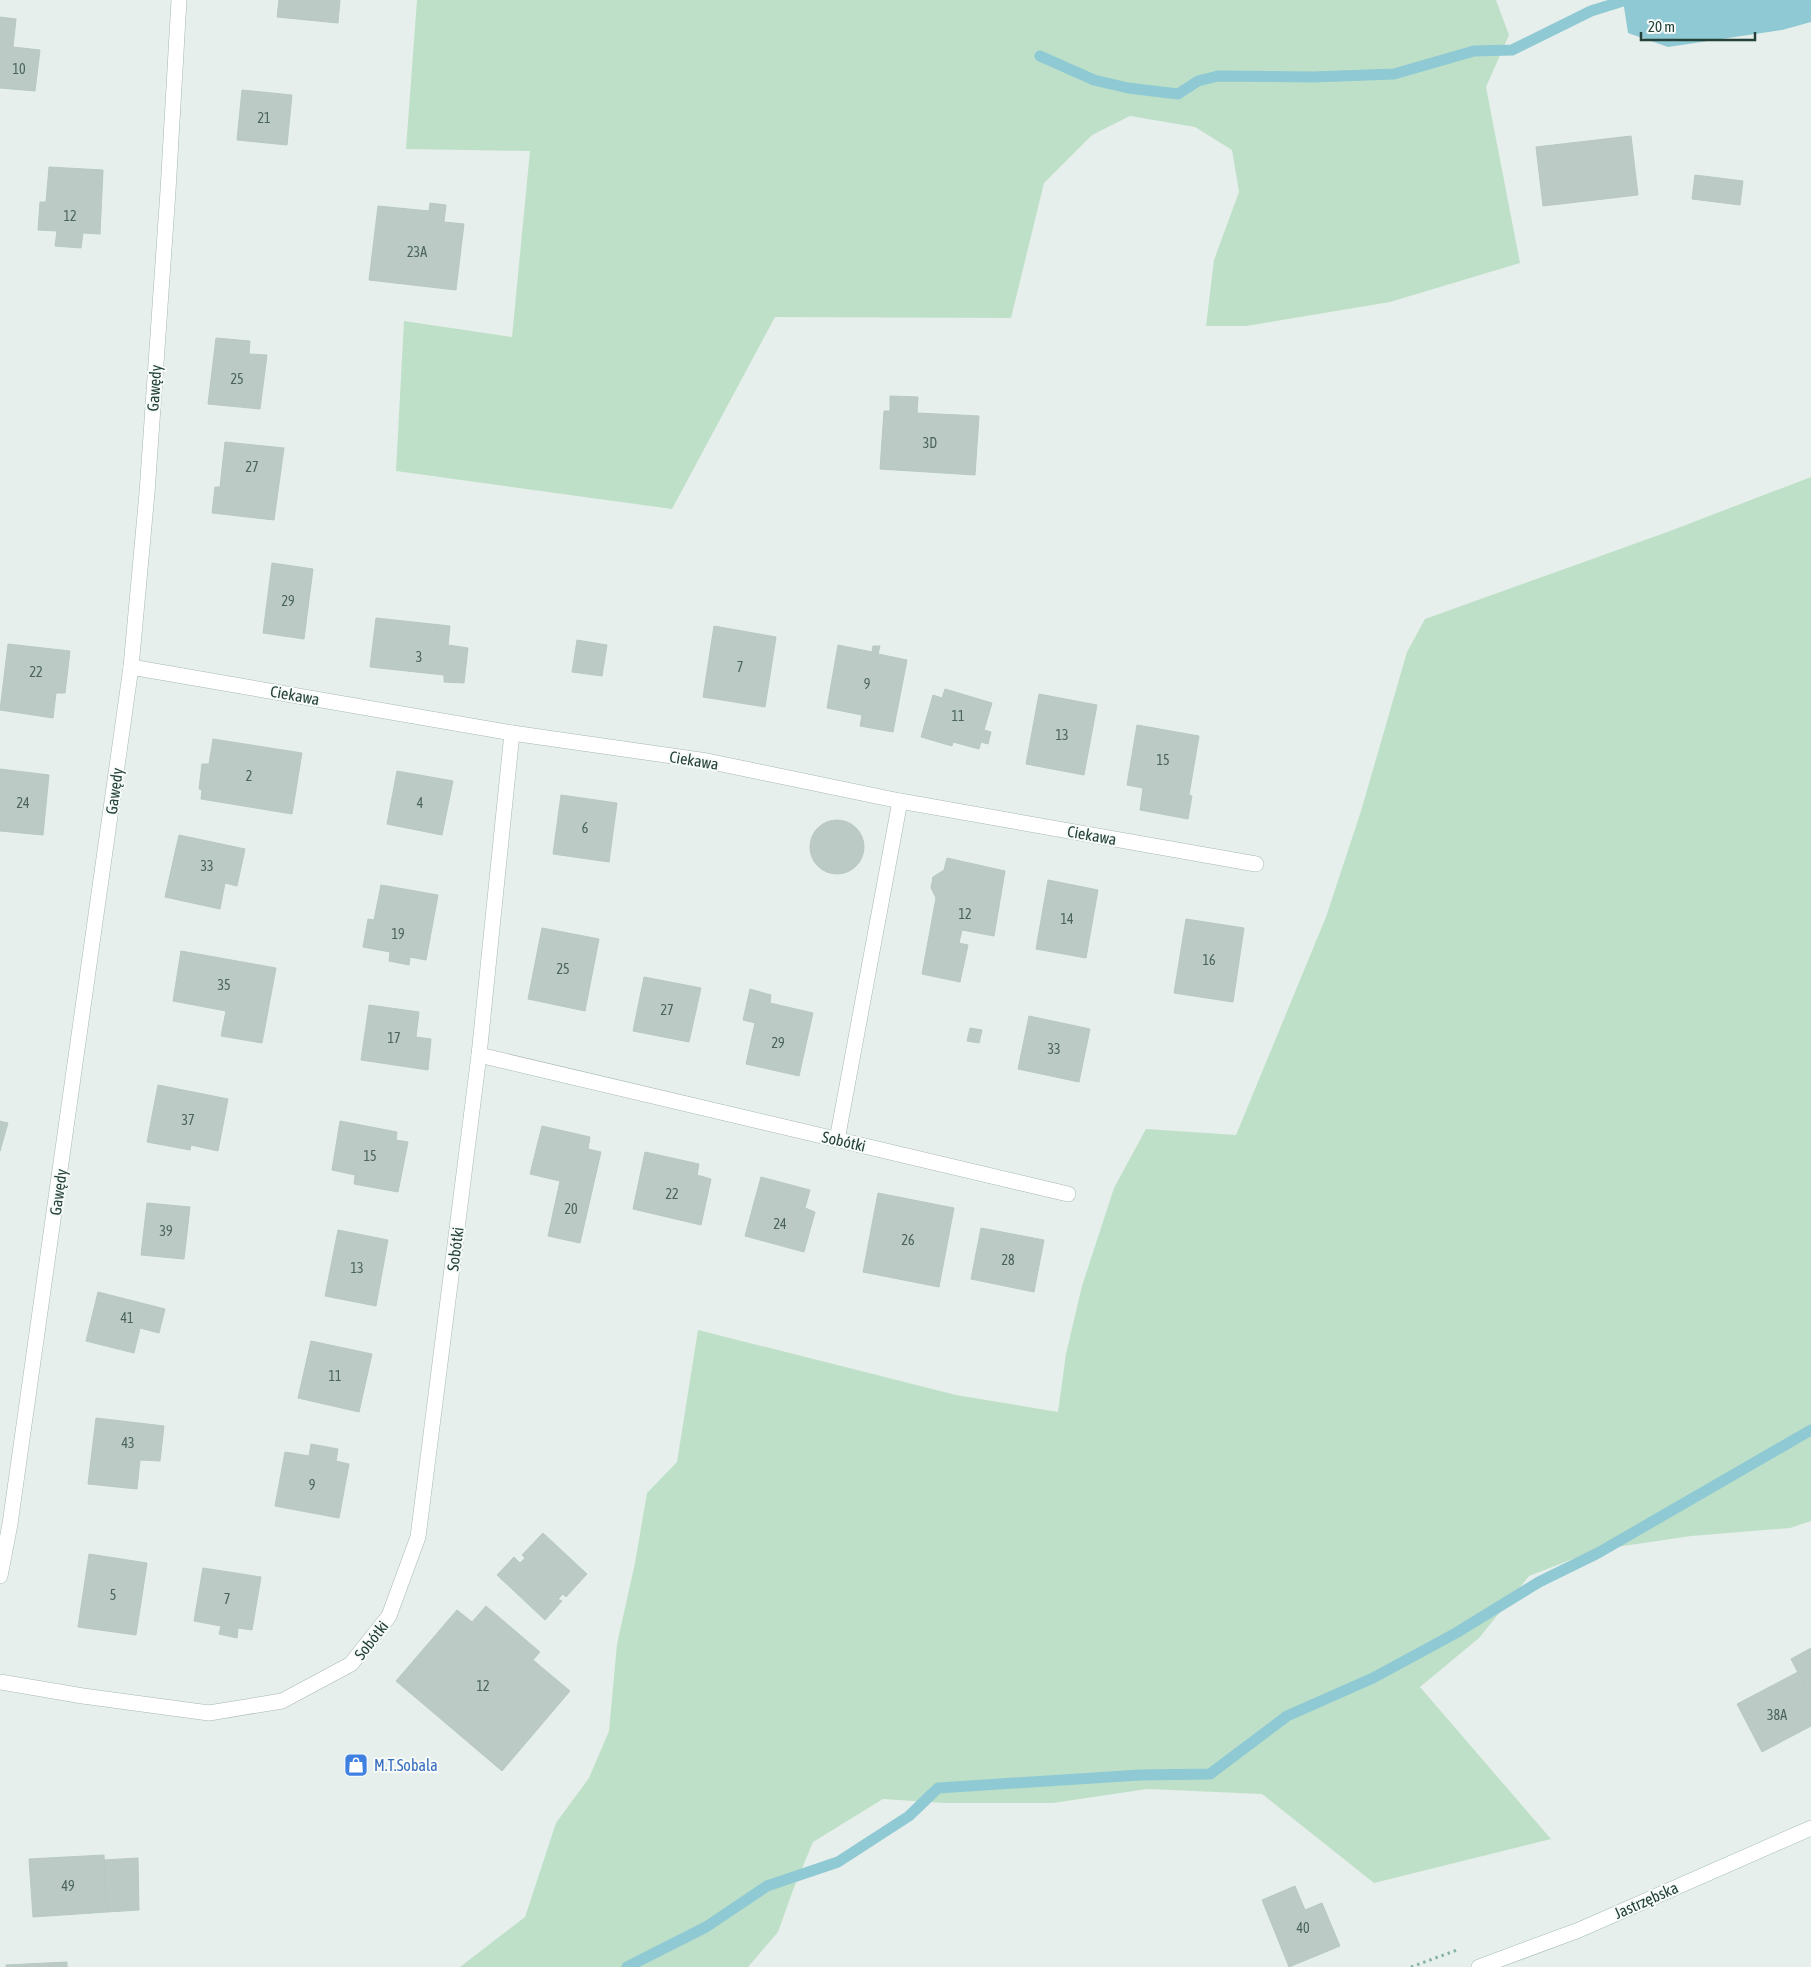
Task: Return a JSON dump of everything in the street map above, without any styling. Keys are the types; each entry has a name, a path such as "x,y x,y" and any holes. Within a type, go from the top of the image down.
{"street":[{"name":"Gawędy","path":"0,1576 10,1524 82,1028 131,667 147,493 166,230 178,0"},
{"name":"Ciekawa","path":"131,667 512,733 707,761 900,801 1256,864"},
{"path":"479,1055 512,733"},
{"path":"837,1140 900,801"},
{"name":"Sobótki","path":"0,1682 83,1696 209,1713 282,1701 352,1664 389,1616 418,1537 479,1055 1068,1194"},
{"name":"Jastrzębska","path":"1480,1967 1579,1930 1811,1828"}],"green space":[{"path":"417,0 1496,0 1509,35 1486,87 1520,263 1390,302 1246,326 1206,326 1214,260 1239,192 1232,150 1195,127 1130,116 1092,135 1044,183 1011,318 775,317 672,509 396,471 404,321 512,337 530,151 406,149"},
{"path":"1811,477 1811,1521 1790,1528 1691,1536 1596,1550 1529,1576 1479,1638 1420,1687 1551,1839 1374,1883 1262,1794 1147,1789 1053,1803 945,1803 883,1799 813,1842 778,1932 748,1967 460,1967 525,1917 556,1823 589,1778 609,1731 617,1644 635,1563 647,1493 677,1462 698,1330 956,1395 1058,1412 1066,1354 1082,1286 1114,1188 1146,1129 1236,1135 1326,917 1361,811 1407,652 1425,619 1670,531"}],"water":[{"path":"1623,0 1811,0 1811,22 1782,30 1668,47 1628,33"}],"building":[{"path":"279,0 340,0 338,23 277,17"},
{"path":"0,17 16,19 13,47 40,50 35,91 0,88"},
{"path":"242,90 292,95 287,145 237,140"},
{"path":"1631,136 1638,195 1543,206 1536,147"},
{"path":"49,167 103,170 100,234 83,233 81,248 55,246 57,231 38,230 40,202 46,202"},
{"path":"1695,175 1743,181 1740,205 1692,199"},
{"path":"430,203 446,205 444,222 464,224 456,290 369,280 378,206 429,211"},
{"path":"216,338 250,341 249,354 267,355 260,409 208,404"},
{"path":"890,396 918,397 917,413 979,416 975,475 880,469 884,411 890,411"},
{"path":"225,442 284,448 274,520 212,513 215,487 220,487"},
{"path":"272,563 313,569 304,639 263,633"},
{"path":"376,618 450,626 448,645 468,648 464,683 444,682 444,675 370,667"},
{"path":"714,626 776,637 765,707 703,697"},
{"path":"577,640 607,645 602,676 572,672"},
{"path":"8,644 70,651 65,693 56,693 53,718 0,710"},
{"path":"838,645 872,652 873,646 880,646 878,654 907,660 893,732 860,726 862,715 827,708"},
{"path":"945,689 992,703 984,730 991,732 988,744 981,742 979,749 953,742 952,746 921,737 933,695 942,698"},
{"path":"1039,694 1097,705 1084,775 1026,764"},
{"path":"1137,725 1199,736 1189,795 1192,796 1188,819 1140,810 1143,788 1127,785"},
{"path":"213,739 302,753 292,814 201,799 202,790 199,789 202,764 209,764"},
{"path":"0,769 49,775 43,835 0,831"},
{"path":"397,771 453,781 442,835 387,824"},
{"path":"561,795 617,803 609,862 553,854"},
{"path":"837,820 847,822 856,828 862,837 864,847 862,857 856,866 847,872 837,874 827,872 818,866 812,857 810,847 812,837 818,828 827,822"},
{"path":"179,835 245,849 237,886 225,883 220,909 165,897"},
{"path":"947,858 1005,871 994,936 962,930 959,943 968,945 960,982 922,974 936,898 931,888 933,877 944,870"},
{"path":"1048,880 1098,890 1086,958 1036,949"},
{"path":"381,885 438,895 426,960 410,957 409,965 389,961 390,952 363,947 368,919 374,920"},
{"path":"1186,919 1244,928 1233,1002 1174,993"},
{"path":"542,928 599,939 585,1011 528,999"},
{"path":"181,951 276,968 262,1043 221,1036 226,1011 173,1001"},
{"path":"644,977 701,988 689,1042 633,1031"},
{"path":"750,989 771,995 770,1003 813,1013 799,1076 746,1064 755,1023 743,1020"},
{"path":"369,1005 419,1012 416,1037 431,1039 428,1070 361,1060"},
{"path":"1029,1016 1090,1029 1079,1082 1018,1069"},
{"path":"970,1028 982,1030 979,1043 967,1041"},
{"path":"158,1085 228,1099 218,1151 191,1145 190,1150 147,1142"},
{"path":"0,1121 8,1123 0,1151"},
{"path":"340,1121 397,1132 396,1140 408,1142 398,1192 354,1184 355,1175 332,1170"},
{"path":"542,1126 590,1137 588,1149 601,1152 580,1243 548,1236 560,1181 530,1174"},
{"path":"645,1152 699,1164 697,1175 711,1179 701,1225 633,1209"},
{"path":"761,1177 810,1190 805,1208 815,1212 804,1252 745,1236"},
{"path":"878,1193 954,1208 939,1287 863,1272"},
{"path":"147,1203 190,1207 184,1259 141,1255"},
{"path":"981,1228 1044,1240 1034,1292 971,1279"},
{"path":"338,1230 388,1240 376,1306 325,1296"},
{"path":"98,1292 165,1309 159,1333 140,1328 134,1353 86,1341"},
{"path":"311,1341 372,1354 359,1412 298,1398"},
{"path":"96,1418 164,1426 160,1461 140,1460 137,1489 88,1484"},
{"path":"311,1444 338,1449 336,1461 349,1464 339,1518 275,1506 285,1452 309,1456"},
{"path":"543,1533 587,1574 566,1597 563,1594 558,1599 562,1601 545,1620 497,1575 514,1557 520,1563 525,1558 522,1555"},
{"path":"89,1554 147,1563 136,1635 78,1627"},
{"path":"203,1568 261,1577 252,1630 238,1628 237,1638 219,1634 221,1626 194,1621"},
{"path":"486,1606 540,1652 533,1660 570,1691 502,1771 396,1681 457,1610 472,1622"},
{"path":"1811,1648 1811,1698 1791,1659"},
{"path":"1798,1672 1811,1698 1811,1726 1762,1752 1737,1704"},
{"path":"104,1855 107,1912 33,1917 29,1859"},
{"path":"138,1858 139,1910 107,1912 104,1860"},
{"path":"1295,1886 1305,1910 1322,1903 1340,1946 1289,1967 1262,1900"},
{"path":"67,1962 67,1967 6,1967 6,1965"}],"waterway":[{"path":"1040,56 1094,80 1128,88 1178,94 1198,81 1218,76 1313,77 1394,74 1474,51 1512,50 1591,11 1623,1"},
{"path":"627,1967 706,1927 767,1886 838,1862 909,1816 938,1788 1140,1775 1210,1774 1287,1716 1373,1678 1456,1633 1539,1582 1598,1553 1811,1430"}],"place":[{"name":"M.T.Sobala","path":"356,1765"}]}
